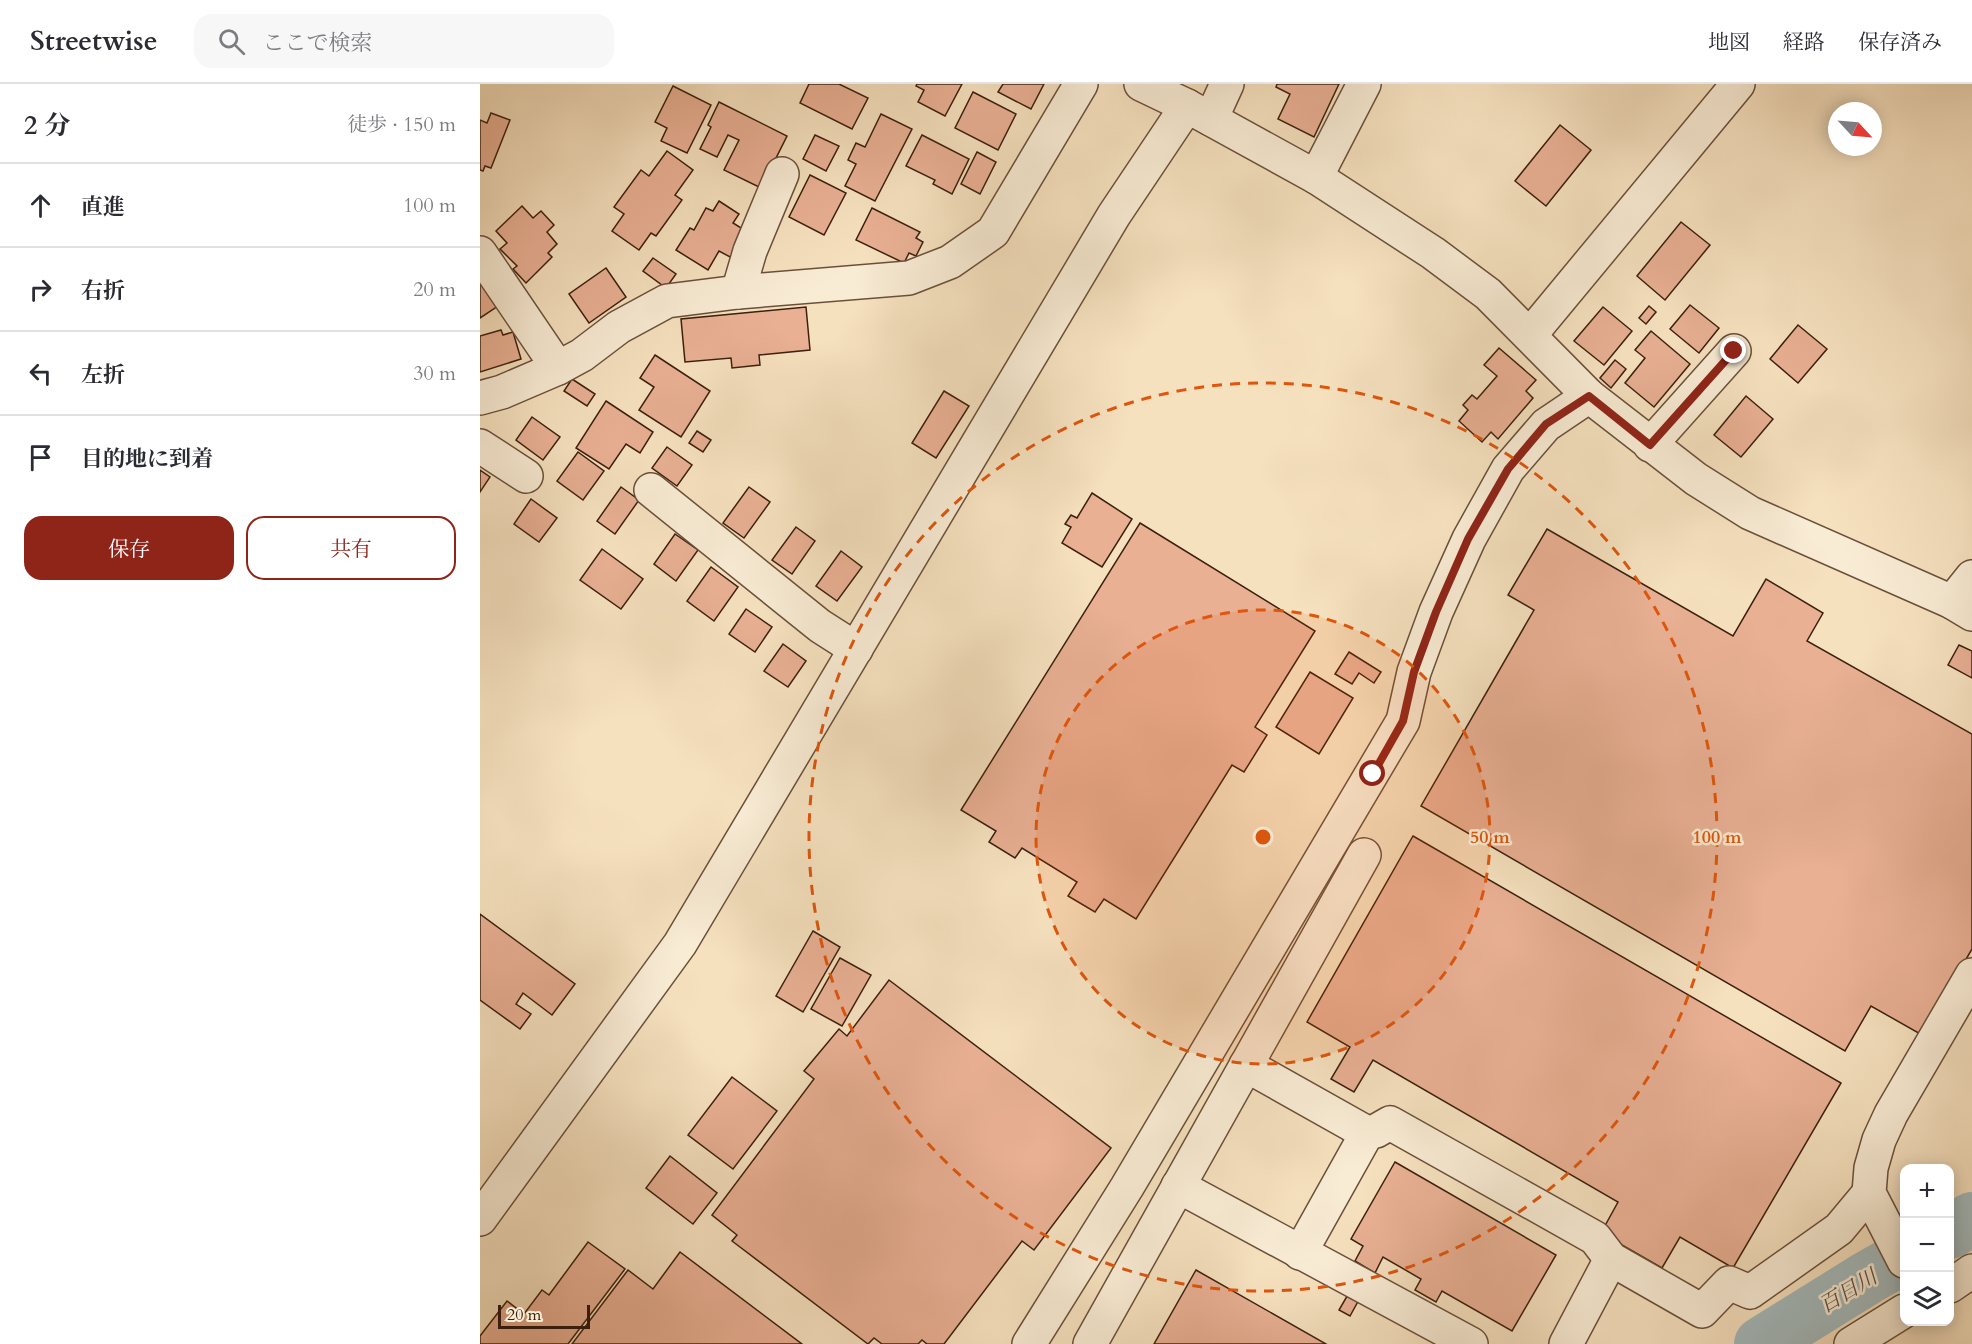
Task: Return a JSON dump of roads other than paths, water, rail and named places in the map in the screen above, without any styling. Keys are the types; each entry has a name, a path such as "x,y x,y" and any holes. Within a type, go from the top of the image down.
{"street":[{"path":"480,398 502,392 558,368 582,355 619,327 667,301 738,292 909,278 950,262 993,232 1081,84"},
{"path":"1141,84 1316,177 1433,253 1488,294 1589,396 1696,479 1750,513 1965,598"},
{"path":"480,1219 680,944 1114,215 1199,113 1227,84"},
{"path":"1316,177 1365,84"},
{"path":"1530,335 1738,84"},
{"path":"738,292 750,251 782,174"},
{"path":"480,253 558,368"},
{"path":"1650,445 1734,351"},
{"path":"1029,1344 1127,1187 1403,721 1414,672 1436,612 1468,539 1508,469 1546,424 1589,396"},
{"path":"480,446 526,476"},
{"path":"651,490 820,626 856,649"},
{"path":"1090,1344 1364,855"},
{"path":"1246,1065 1367,1133 1390,1123 1595,1238 1611,1259 1702,1311 1729,1282 1750,1292 1839,1229 1869,1193 1879,1140 1891,1114 1972,975"},
{"path":"1300,1253 1367,1133"},
{"path":"1178,1186 1471,1344"},
{"path":"1869,1193 1900,1252"},
{"path":"1566,1344 1611,1259"},
{"path":"1954,1283 1972,1271"},
{"path":"1851,1344 1900,1314"}],"waterway":[{"name":"百日川","path":"1954,1230 1972,1219"},
{"name":"百日川","path":"1761,1344 1900,1259"}]}
